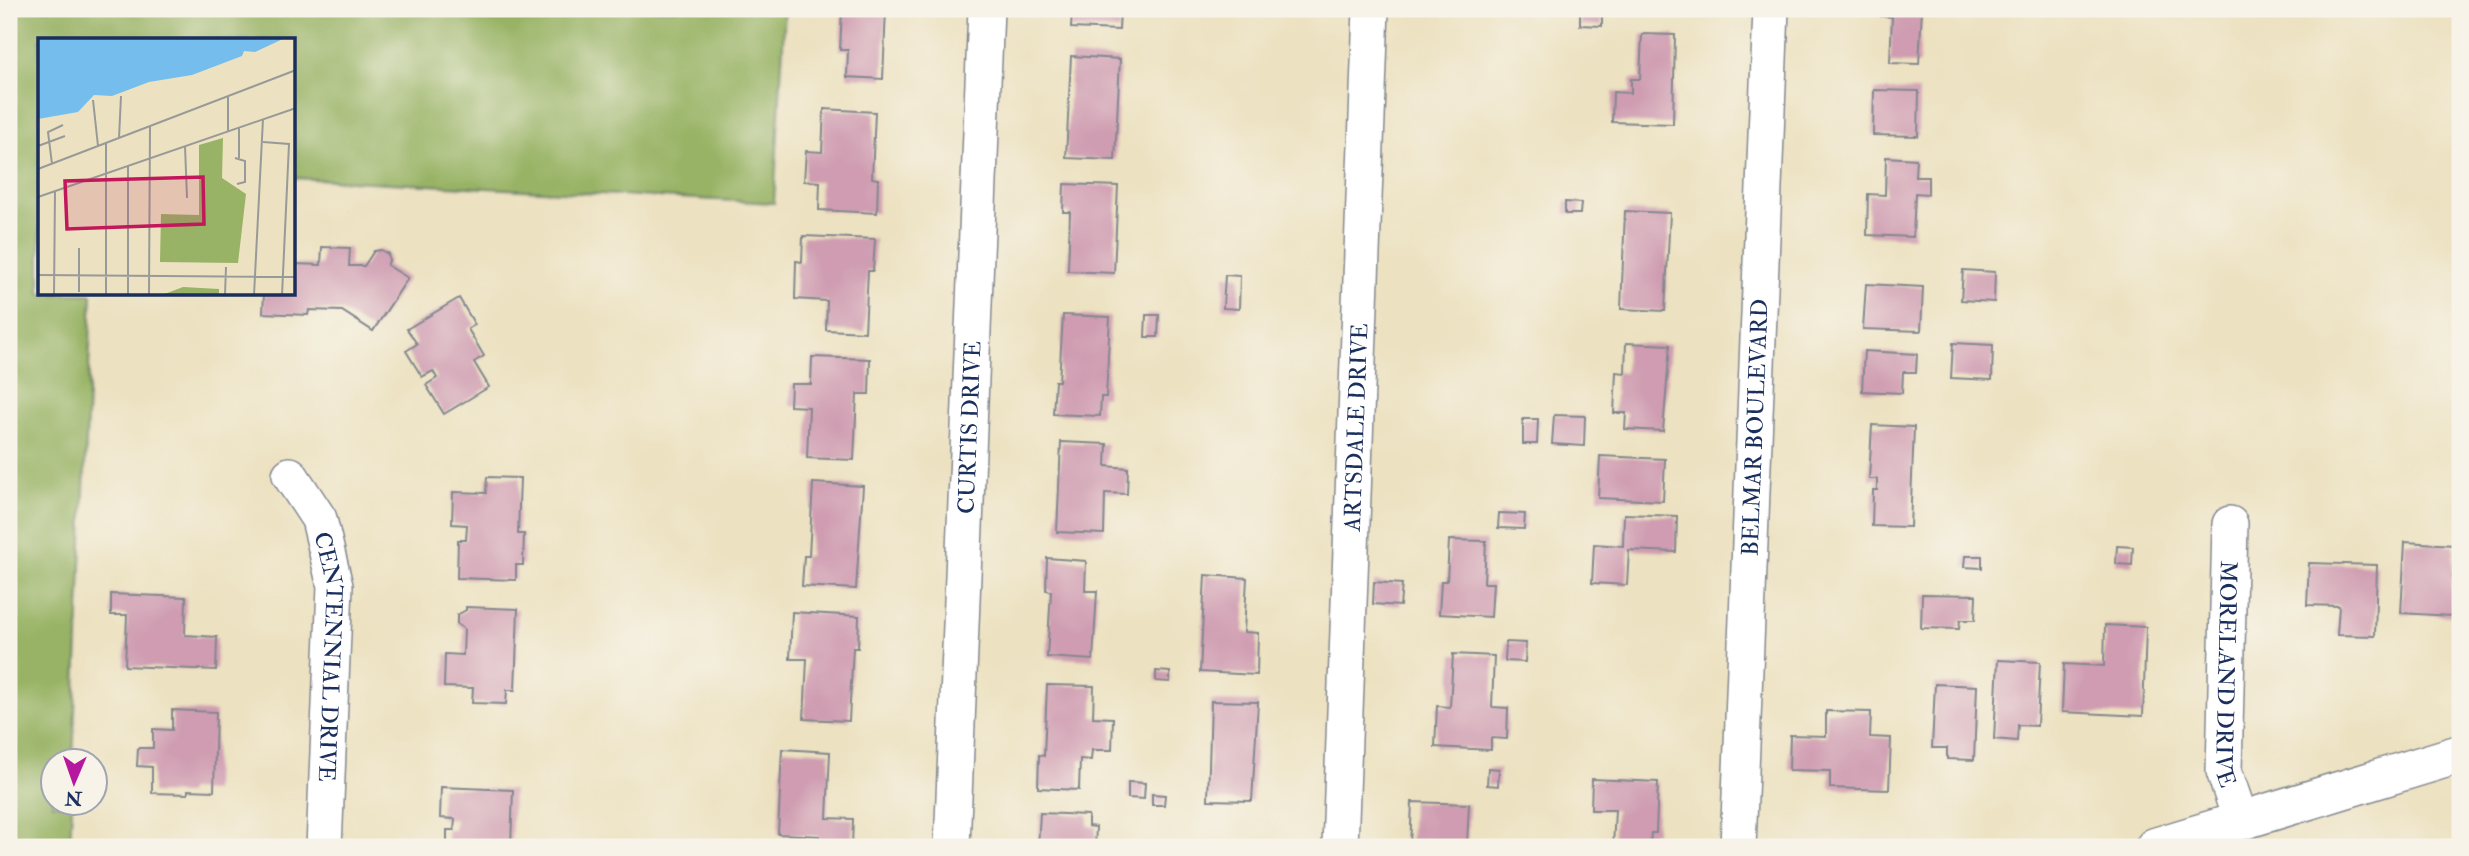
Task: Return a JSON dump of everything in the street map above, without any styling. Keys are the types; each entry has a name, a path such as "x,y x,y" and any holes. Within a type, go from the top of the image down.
{"street":[{"name":"CURTIS DRIVE","path":"952,847 986,9"},
{"name":"ARTSDALE DRIVE","path":"1340,847 1371,9"},
{"name":"BELMAR BOULEVARD","path":"1738,847 1771,9"},
{"name":"CENTENNIAL DRIVE","path":"290,475 319,519 335,586 324,847"},
{"name":"MORELAND DRIVE","path":"2230,524 2224,771 2241,821"},
{"path":"2155,847 2460,754"}],"green space":[{"path":"9,9 785,9 774,203 296,178 296,38 38,38 38,296 92,296 74,748 38,748 38,818 71,818 70,847 9,847"}],"building":[{"path":"842,9 886,9 883,79 847,77 848,50 840,50"},
{"path":"1072,9 1120,9 1119,30 1071,28"},
{"path":"1881,9 1922,9 1919,64 1890,63 1892,17 1881,16"},
{"path":"1580,12 1602,13 1602,26 1580,25"},
{"path":"1642,34 1675,35 1673,124 1612,122 1613,92 1631,93 1631,79 1640,79"},
{"path":"1071,56 1120,59 1115,160 1066,158"},
{"path":"1874,90 1919,91 1918,136 1873,135"},
{"path":"824,109 875,112 872,178 878,179 877,213 819,210 820,182 804,181 806,151 822,152"},
{"path":"1886,157 1916,159 1915,177 1928,177 1928,194 1915,193 1913,237 1867,235 1868,194 1885,195"},
{"path":"1064,184 1118,186 1114,273 1068,271 1070,212 1063,212"},
{"path":"1565,202 1581,203 1580,214 1565,214"},
{"path":"1625,211 1670,213 1665,311 1621,309"},
{"path":"803,236 875,239 873,271 868,271 865,332 826,330 827,301 795,299 796,261 802,262"},
{"path":"322,247 350,248 349,266 364,266 374,251 381,250 388,254 387,265 408,278 373,331 342,311 309,310 308,315 263,313 264,296 296,296 296,264 321,265"},
{"path":"1963,270 1995,272 1994,302 1961,300"},
{"path":"1225,275 1240,276 1239,309 1223,308"},
{"path":"1866,284 1923,287 1921,331 1863,329"},
{"path":"459,298 475,325 468,329 484,356 474,362 489,387 444,414 426,385 437,378 433,371 422,377 406,351 417,344 407,329"},
{"path":"1063,315 1110,317 1106,397 1101,397 1100,416 1053,414 1055,381 1059,381"},
{"path":"1146,315 1159,315 1158,337 1145,337"},
{"path":"1626,343 1670,345 1663,431 1625,429 1626,413 1614,413 1616,372 1625,373"},
{"path":"1953,343 1993,345 1992,380 1951,378"},
{"path":"1864,351 1917,354 1916,372 1903,372 1902,393 1862,391"},
{"path":"812,357 870,359 869,394 857,394 854,460 807,458 809,407 790,406 791,384 811,384"},
{"path":"1554,415 1585,416 1584,446 1552,444"},
{"path":"1523,419 1538,419 1537,444 1523,444"},
{"path":"1872,425 1914,427 1910,527 1872,526 1873,490 1877,490 1877,479 1869,479"},
{"path":"1061,442 1107,444 1106,466 1128,468 1127,494 1105,493 1104,534 1057,532"},
{"path":"1600,456 1665,459 1663,501 1598,498"},
{"path":"487,477 520,478 518,534 524,534 523,565 516,565 516,580 457,578 458,540 466,540 467,525 452,524 453,492 486,493"},
{"path":"813,483 863,486 856,589 802,586 804,556 809,556"},
{"path":"1499,513 1525,514 1524,529 1498,528"},
{"path":"1624,514 1677,516 1676,552 1629,550 1627,585 1592,583 1594,544 1623,546"},
{"path":"1449,540 1486,541 1484,583 1493,583 1491,617 1439,614 1441,581 1447,581"},
{"path":"2405,542 2454,545 2451,616 2401,613"},
{"path":"2117,546 2133,547 2132,565 2116,564"},
{"path":"1965,556 1982,556 1982,568 1964,567"},
{"path":"1047,558 1086,561 1085,591 1097,591 1093,660 1047,657 1051,591 1046,590"},
{"path":"2309,563 2377,565 2375,636 2337,635 2339,606 2307,605"},
{"path":"1205,575 1247,578 1244,632 1258,633 1257,675 1200,672"},
{"path":"1374,582 1402,584 1400,606 1373,604"},
{"path":"111,594 186,597 185,635 217,637 216,670 125,666 127,615 111,615"},
{"path":"1922,594 1976,595 1975,620 1960,620 1959,629 1921,628"},
{"path":"466,607 518,609 515,690 507,690 506,704 472,703 473,688 444,687 445,654 463,655 464,629 457,624 457,615 466,610"},
{"path":"792,612 859,616 858,648 853,648 849,721 804,719 807,659 790,659"},
{"path":"2105,625 2146,627 2143,716 2062,712 2064,664 2104,666"},
{"path":"1506,642 1526,643 1525,662 1505,661"},
{"path":"1453,654 1494,656 1492,707 1508,708 1507,739 1491,738 1491,750 1435,747 1437,706 1450,707"},
{"path":"1998,660 2040,662 2037,726 2018,725 2017,741 1994,739"},
{"path":"1156,671 1170,672 1170,682 1156,681"},
{"path":"1935,684 1977,686 1974,760 1947,759 1947,748 1932,748"},
{"path":"1047,685 1094,686 1093,717 1113,718 1112,750 1092,750 1091,760 1080,759 1079,790 1038,788 1039,755 1044,756"},
{"path":"1211,701 1258,702 1252,801 1208,800"},
{"path":"172,710 216,712 214,791 188,790 188,794 152,793 152,767 137,766 138,748 153,748 153,729 172,730"},
{"path":"1826,711 1871,712 1870,737 1891,738 1889,790 1830,788 1830,771 1789,770 1790,735 1826,736"},
{"path":"782,749 830,752 827,818 853,819 852,847 818,847 819,836 778,834"},
{"path":"1488,768 1499,769 1498,786 1487,785"},
{"path":"1592,779 1658,782 1656,833 1651,833 1650,847 1613,847 1615,810 1591,810"},
{"path":"1128,782 1145,783 1144,799 1128,798"},
{"path":"441,787 513,790 511,847 447,847 447,830 454,830 455,819 440,818"},
{"path":"1152,794 1165,795 1164,805 1152,805"},
{"path":"1412,802 1469,804 1467,844 1459,844 1459,847 1410,847"},
{"path":"1040,813 1088,815 1088,826 1096,827 1095,847 1038,847"}]}
